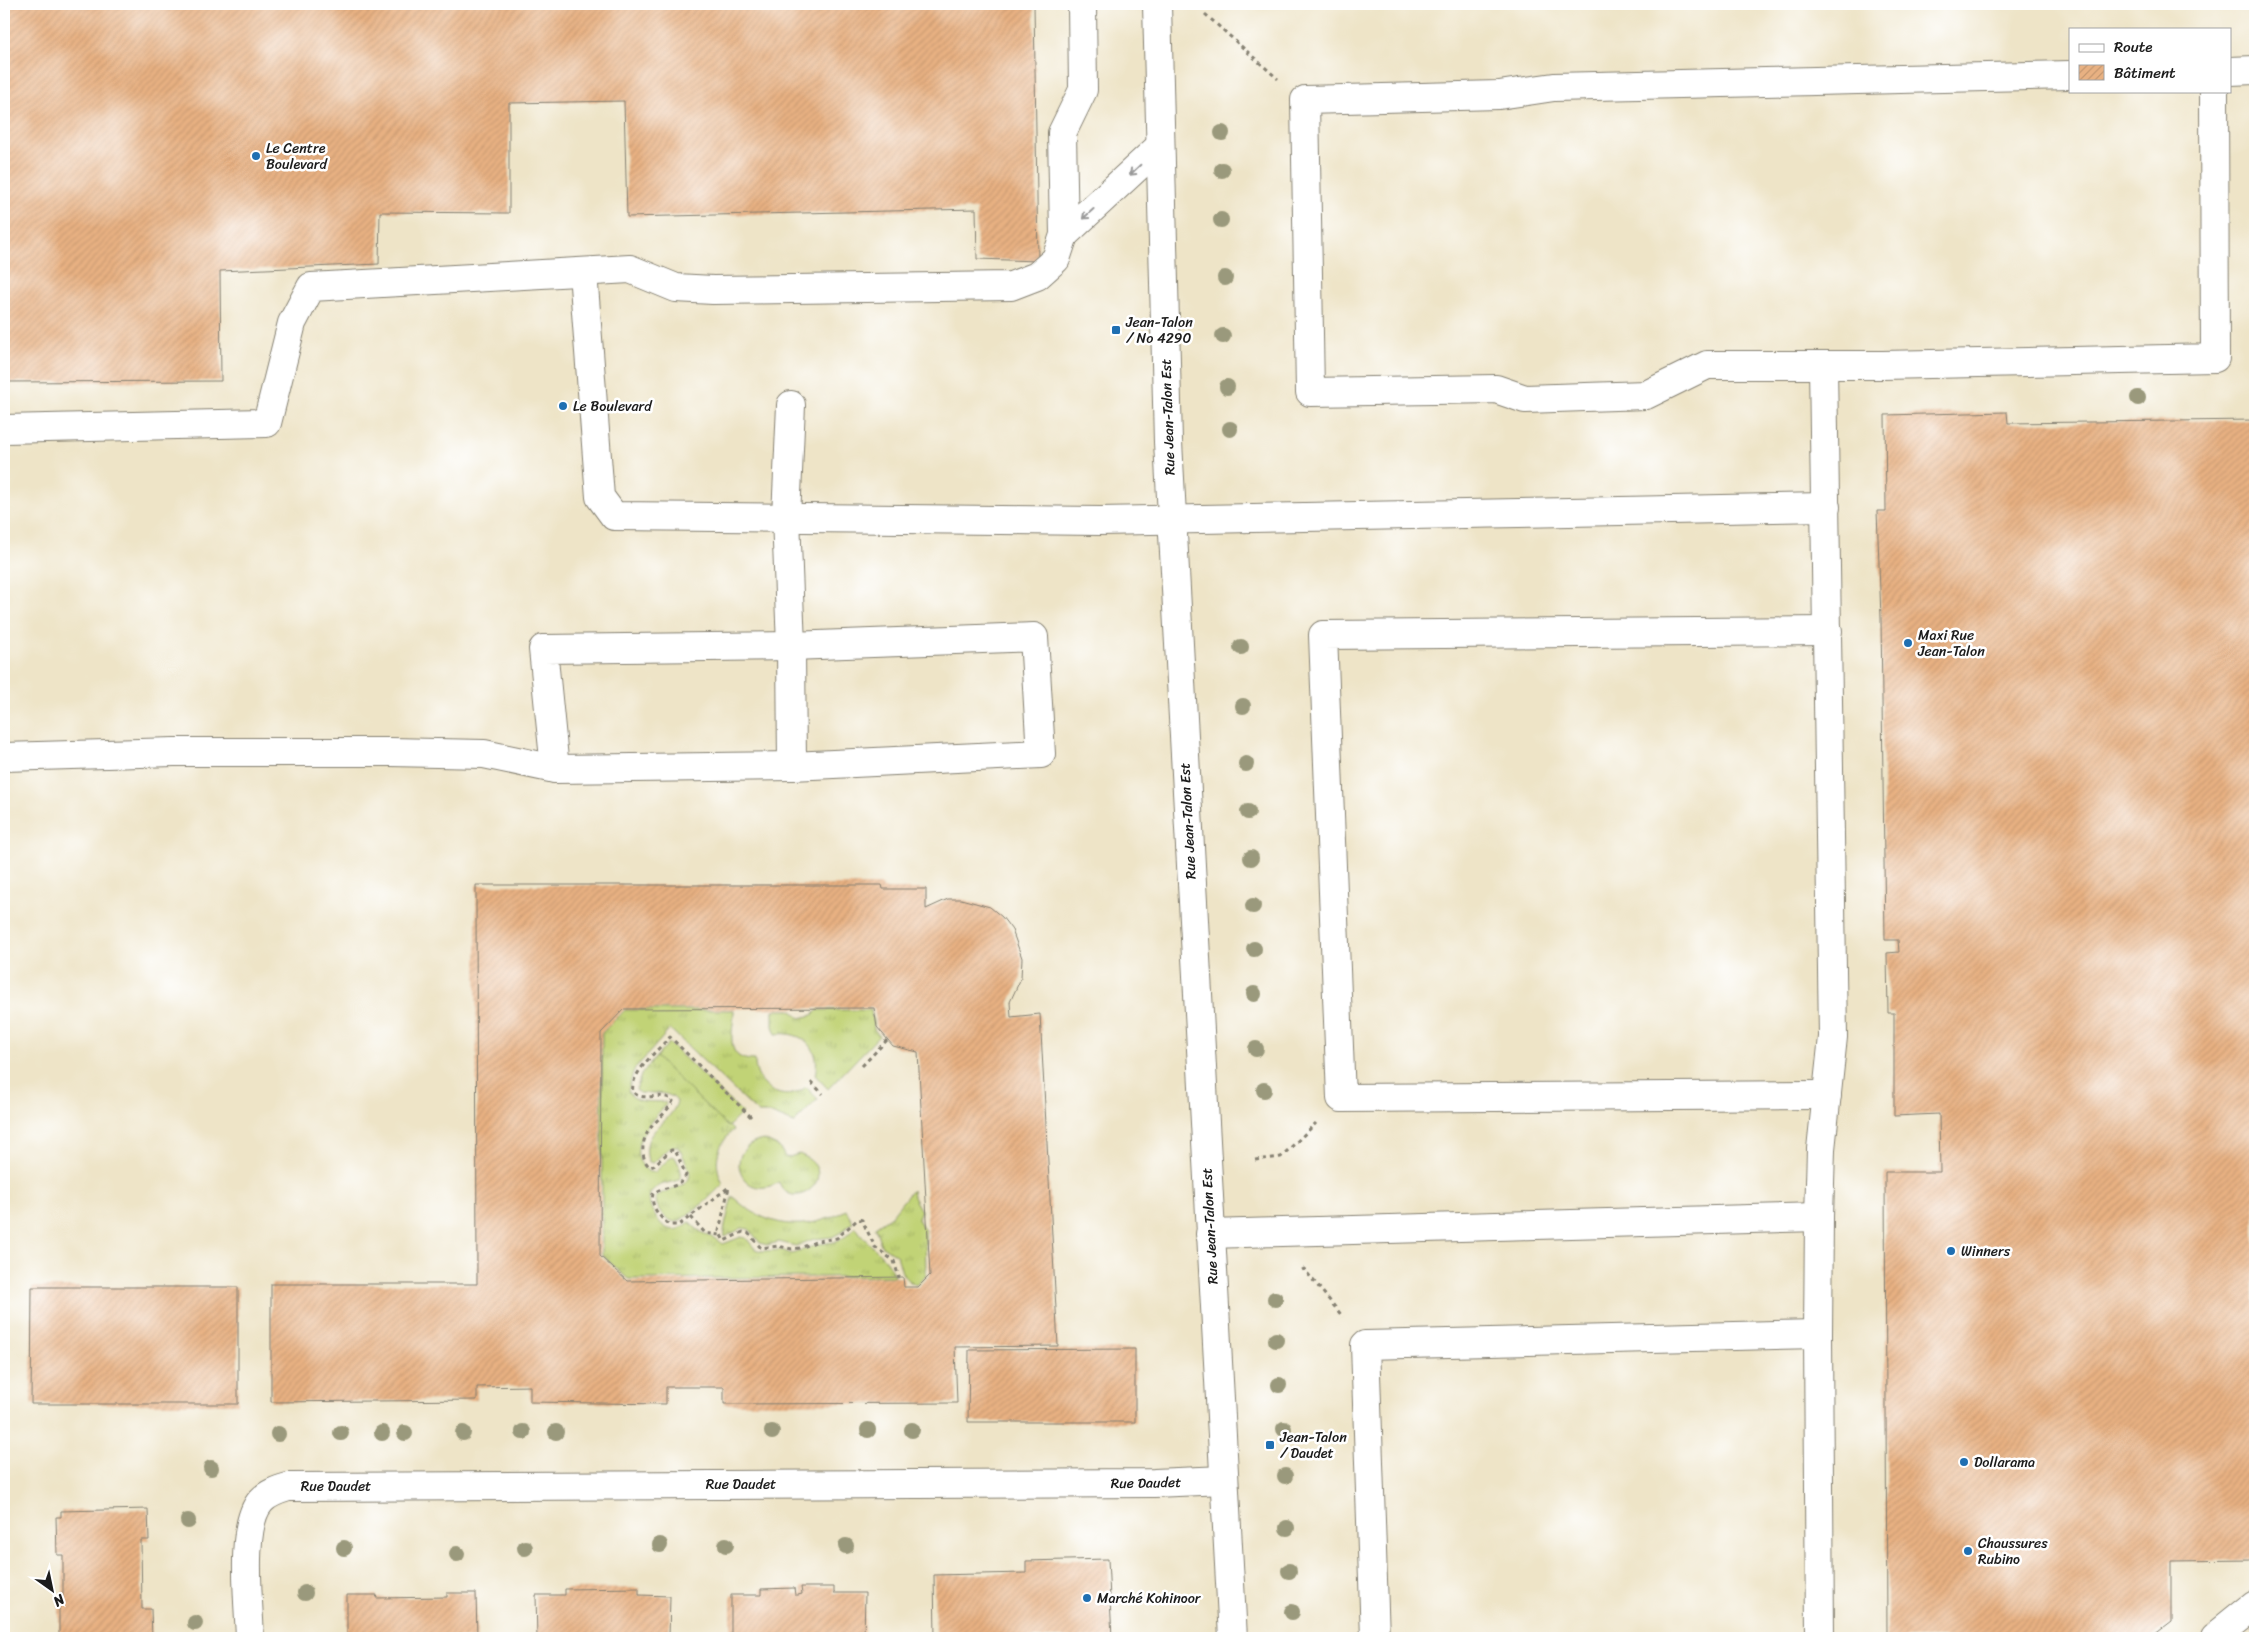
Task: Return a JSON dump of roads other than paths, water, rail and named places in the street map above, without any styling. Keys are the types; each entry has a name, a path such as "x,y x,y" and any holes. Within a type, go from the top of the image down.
{"main road":[{"path":"4,429 267,423 292,324 311,287 630,269 676,288 713,290 1011,286 1037,276 1056,259 1064,235 1062,133 1083,90 1082,4"},
{"name":"Rue Jean-Talon Est","path":"1156,4 1172,520 1233,1638"},
{"path":"2232,71 2255,70"},
{"path":"2069,75 1554,87 1499,95 1305,100 1310,392 1496,389 1525,399 1646,395 1706,365 1823,365 2215,358 2214,92"},
{"path":"1064,235 1159,147"},
{"path":"583,272 600,497 614,516 1172,520 1826,508"},
{"path":"1820,1638 1819,1218 1821,1149 1833,1037 1823,365"},
{"path":"791,405 786,517 791,646 792,766"},
{"path":"1827,1095 1341,1098 1323,635 1828,631"},
{"path":"4,757 174,752 399,752 484,754 555,769 792,766 1041,754 1034,636 791,646 543,649 555,769"},
{"path":"1210,1234 1819,1218"},
{"path":"1375,1638 1365,1345 1818,1334"},
{"name":"Rue Daudet","path":"250,1638 248,1532 254,1509 261,1500 278,1490 299,1486 1154,1484 1224,1480"},
{"path":"2213,1638 2255,1604"}],"place":[{"name":"Le Centre Boulevard","path":"256,156"},
{"name":"Jean-Talon / No 4290","path":"1116,330"},
{"name":"Le Boulevard","path":"563,406"},
{"name":"Maxi Rue Jean-Talon","path":"1908,643"},
{"name":"Winners","path":"1951,1251"},
{"name":"Jean-Talon / Daudet","path":"1270,1445"},
{"name":"Dollarama","path":"1964,1462"},
{"name":"Chaussures Rubino","path":"1968,1551"},
{"name":"Marché Kohinoor","path":"1087,1598"}]}
